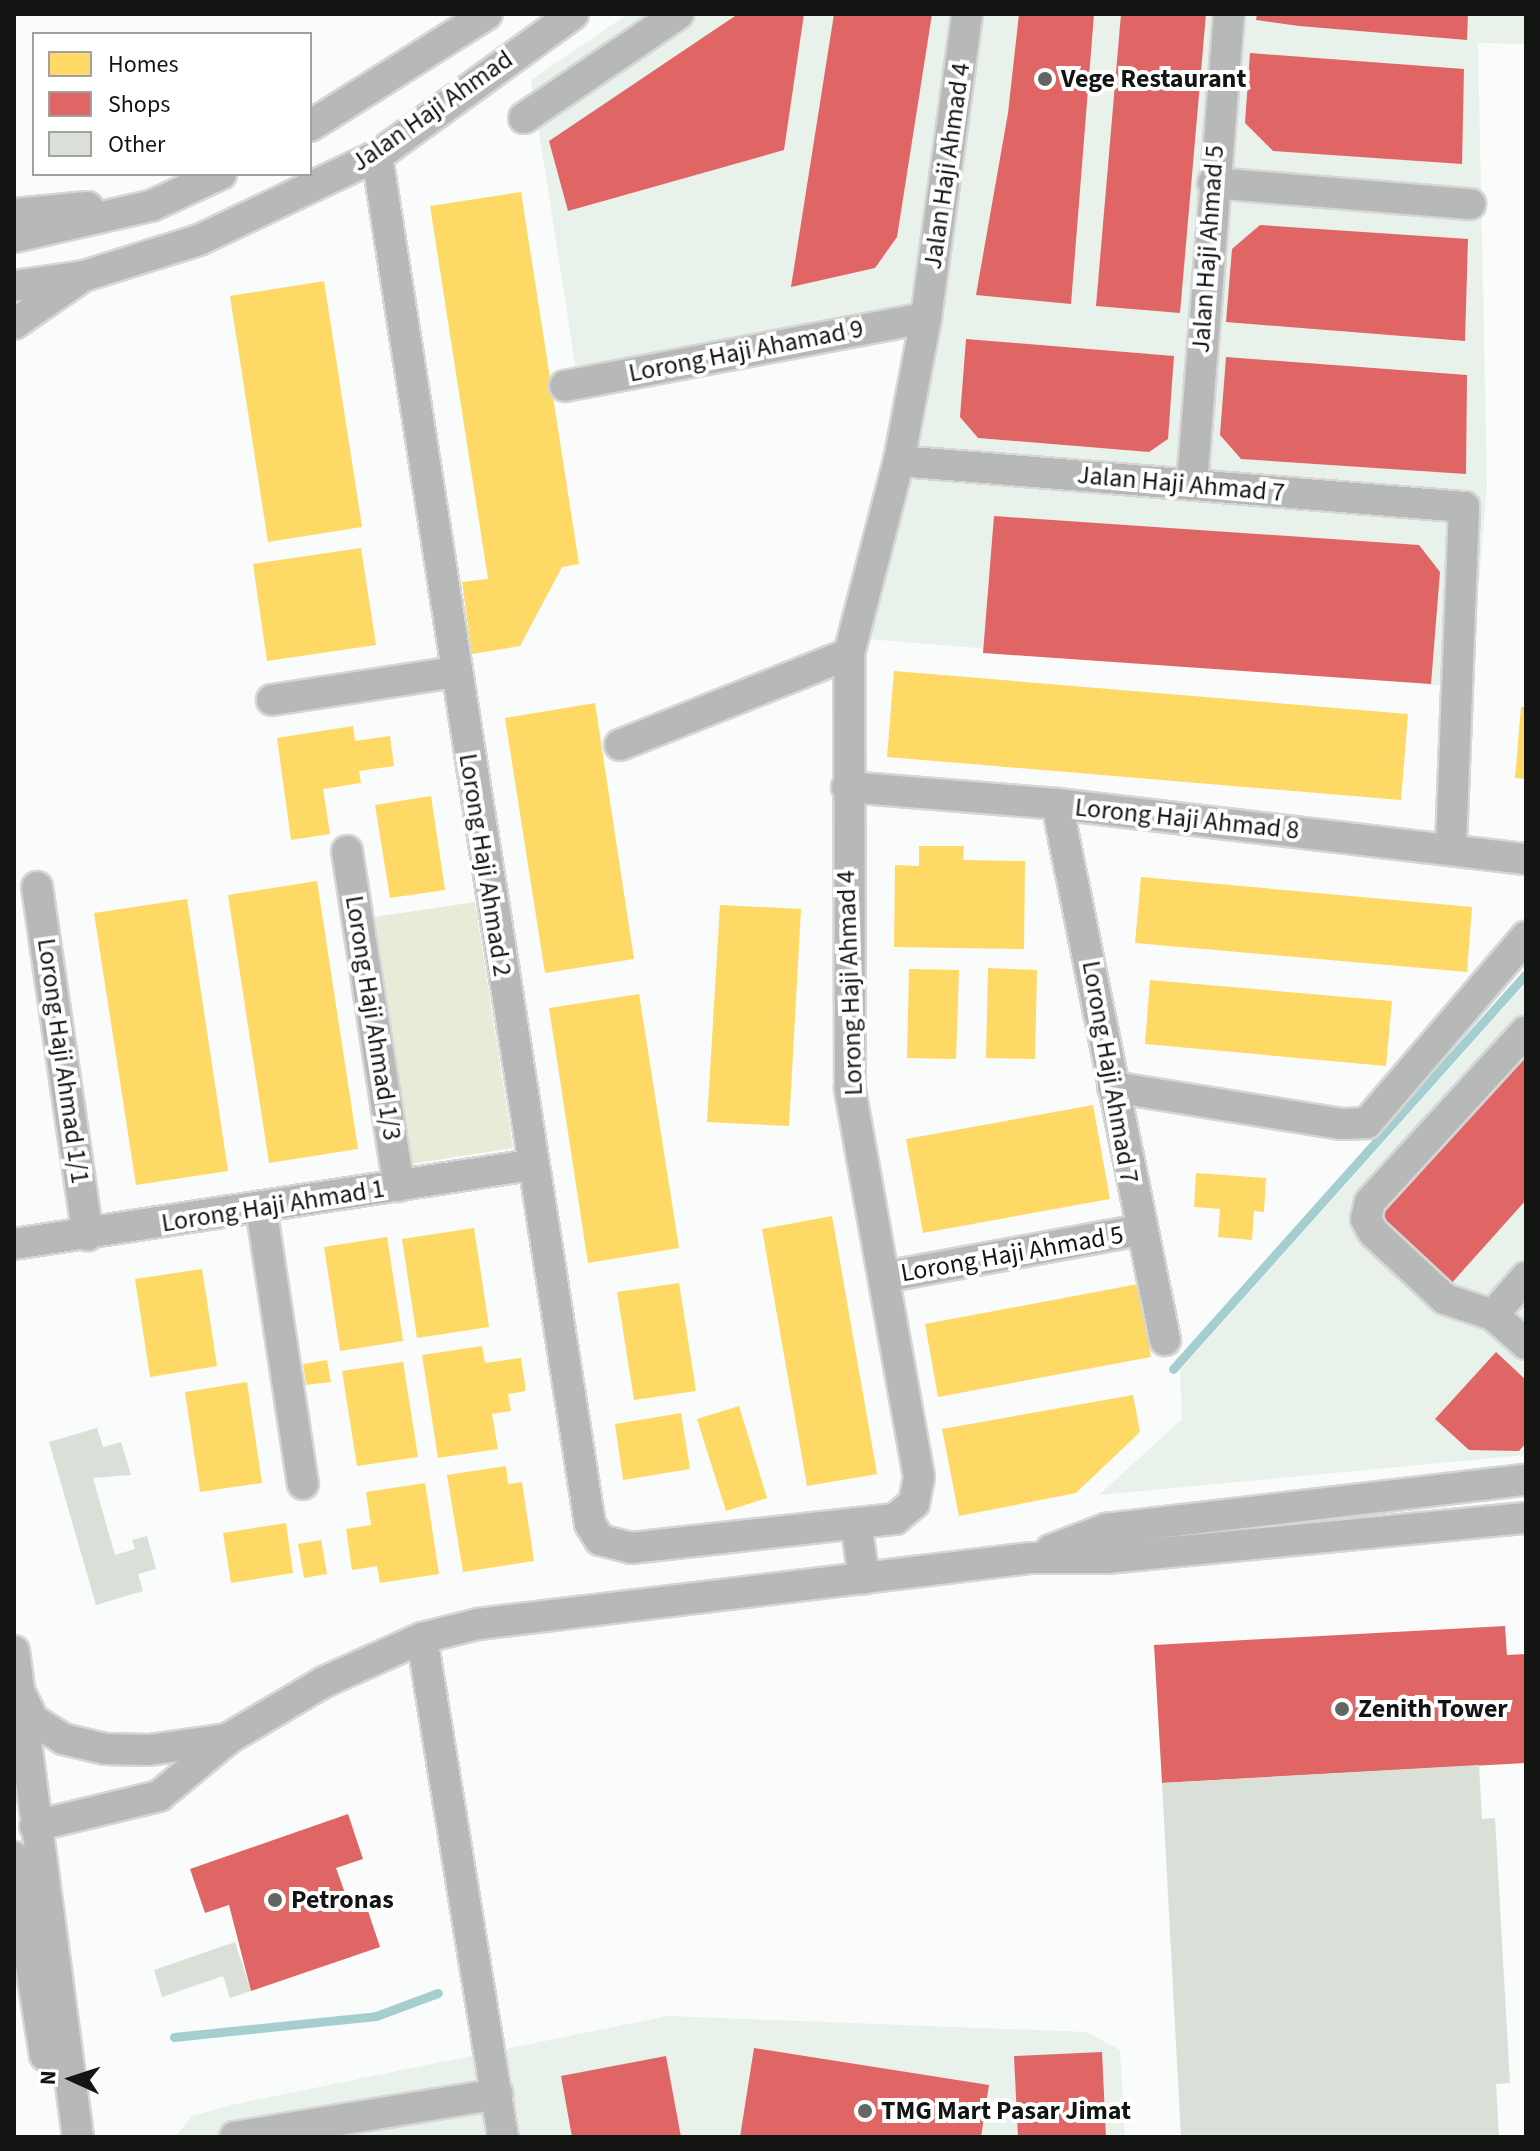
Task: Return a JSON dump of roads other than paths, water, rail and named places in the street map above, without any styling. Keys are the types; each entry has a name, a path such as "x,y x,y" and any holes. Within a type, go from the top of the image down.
{"street":[{"name":"Jalan Haji Ahmad","path":"312,125 487,14"},
{"name":"Jalan Haji Ahmad","path":"14,286 84,276 199,240 377,156 573,14"},
{"path":"524,118 678,14"},
{"name":"Jalan Haji Ahmad 4","path":"926,318 967,14"},
{"name":"Jalan Haji Ahmad 5","path":"1192,484 1213,183 1229,14"},
{"name":"Lorong Haji Ahmad 2","path":"377,156 584,1502 600,1540 631,1548"},
{"path":"14,237 151,206 217,176"},
{"path":"1213,183 1470,204"},
{"path":"14,214 112,203 151,206"},
{"path":"14,324 84,276"},
{"name":"Lorong Haji Ahamad 9","path":"565,386 926,318"},
{"name":"Lorong Haji Ahmad 4","path":"631,1548 895,1519 914,1503 919,1491 850,1088 847,787 849,654 899,461 926,318"},
{"name":"Jalan Haji Ahmad 7","path":"899,461 1464,507 1451,849"},
{"path":"620,745 849,654"},
{"path":"272,700 456,672"},
{"name":"Lorong Haji Ahmad 8","path":"847,787 1057,804 1526,859"},
{"name":"Lorong Haji Ahmad 7","path":"1057,804 1139,1230 1165,1340"},
{"name":"Lorong Haji Ahmad 1/3","path":"347,851 399,1186"},
{"name":"Lorong Haji Ahmad 1/1","path":"37,887 88,1235"},
{"path":"1113,1087 1342,1124 1367,1123 1526,937"},
{"path":"1526,1031 1370,1202 1366,1219 1373,1232 1445,1299 1493,1315 1526,1344"},
{"name":"Lorong Haji Ahmad 1","path":"14,1244 531,1165"},
{"path":"261,1207 303,1484"},
{"name":"Lorong Haji Ahmad 5","path":"884,1277 1139,1230"},
{"path":"1493,1315 1526,1277"},
{"path":"1031,1558 1106,1529 1526,1480"},
{"path":"35,1826 159,1796 229,1738 324,1682 422,1638 478,1624 1031,1558 1108,1558 1526,1518"},
{"path":"856,1523 864,1578"},
{"path":"422,1638 503,2137"},
{"path":"14,1651 78,2137"},
{"path":"19,1689 33,1720 63,1739 91,1746 149,1750 229,1738"},
{"path":"14,1857 58,2137"},
{"path":"58,1998 79,2062 91,2137"},
{"path":"235,2137 497,2094"}],"waterway":[{"path":"1173,1369 1526,974"},
{"path":"174,2037 376,2016 438,1993"}],"place":[{"name":"Vege Restaurant","path":"1045,79"},
{"name":"Zenith Tower","path":"1342,1709"},
{"name":"Petronas","path":"275,1900"},
{"name":"TMG Mart Pasar Jimat","path":"865,2111"}]}
